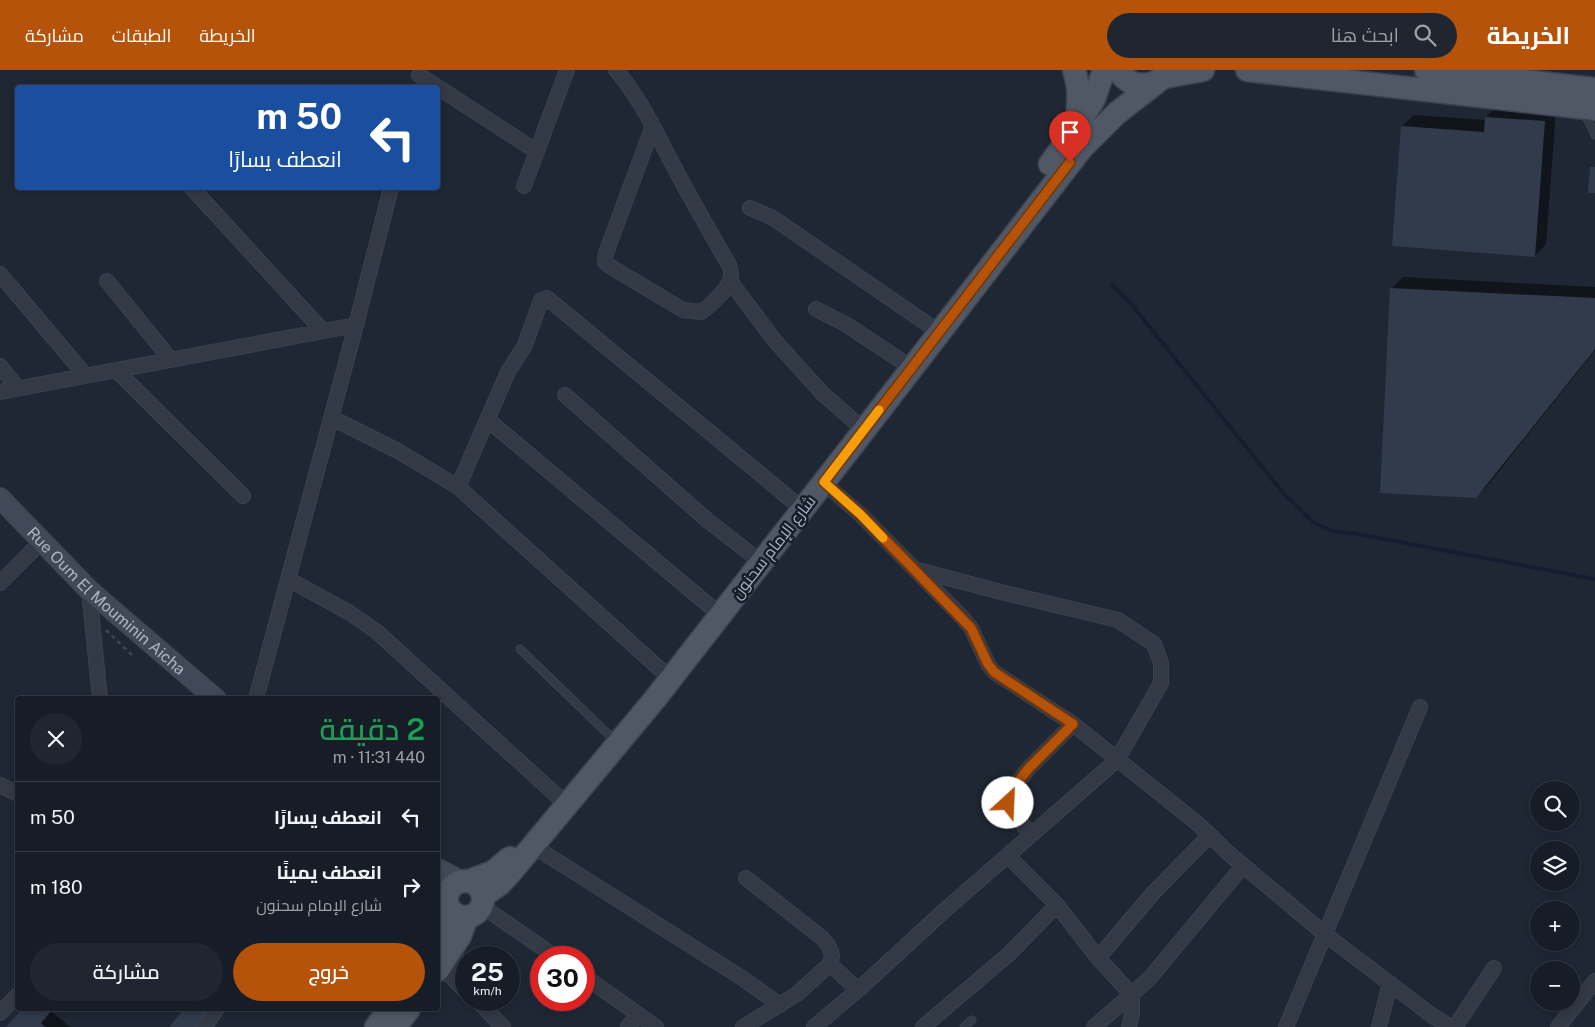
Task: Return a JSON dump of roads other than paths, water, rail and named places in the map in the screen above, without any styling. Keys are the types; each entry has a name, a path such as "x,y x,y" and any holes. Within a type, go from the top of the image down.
{"main road":[{"path":"1074,70 1078,83 1079,101 1075,130"},
{"name":"شارع الإمام سحنون","path":"934,329 1075,130 1094,98 1104,70"},
{"path":"1119,73 1142,85 1165,77 1203,70"},
{"path":"1247,70 1589,108"},
{"path":"1426,70 1595,89"},
{"name":"شارع الإمام سحنون","path":"462,898 500,884 534,846 609,735 712,608 855,422 906,364 1081,149 1117,113 1165,77"},
{"name":"شارع الإمام سحنون","path":"441,958 462,898 514,854 661,691 824,482 906,364"},
{"path":"376,1027 388,1011"},
{"path":"395,1027 407,1011"}],"street":[{"path":"524,186 567,70"},
{"path":"616,70 637,97 653,126 674,168 729,265 730,281 701,312 688,312 678,308 605,262 606,253 653,126"},
{"path":"419,77 432,85"},
{"path":"440,90 536,151"},
{"path":"194,190 322,330"},
{"path":"257,696 332,418 390,190"},
{"path":"750,208 772,218 934,329"},
{"path":"0,274 85,375"},
{"path":"107,281 171,360"},
{"path":"730,281 775,341 822,393 855,422"},
{"path":"458,487 508,372 525,345 541,300 549,298 794,502"},
{"path":"816,309 847,326 906,364"},
{"path":"0,392 356,325"},
{"path":"0,366 18,388"},
{"path":"116,370 243,496"},
{"path":"565,396 707,520 752,555"},
{"path":"332,418 398,452 458,487 662,671"},
{"path":"488,420 712,608"},
{"path":"824,482 861,515 971,628 988,664 994,672 1073,724 1210,835 1243,866 1326,935 1390,983 1432,1022 1453,1027 1494,968"},
{"name":"Rue Oum El Mouminin Aicha","path":"0,498 89,590 213,696"},
{"path":"0,583 42,542"},
{"path":"814,1027 1117,760 1161,682 1161,663 1154,644 1118,620 913,569"},
{"path":"288,579 357,617 376,631 563,801"},
{"path":"89,590 100,696"},
{"path":"1286,1027 1420,707"},
{"path":"1031,834 1012,812 1008,803 1008,795 1028,769 1073,724"},
{"path":"0,785 15,792"},
{"path":"1098,958 1154,892 1210,835"},
{"path":"534,846 742,978 780,1005"},
{"path":"1008,856 1057,905 1098,958 1132,995 1132,1014 1129,1027"},
{"path":"1094,1027 1132,995 1165,962 1243,866"},
{"path":"440,871 462,898 538,946"},
{"path":"743,1027 753,1019 797,994 830,964 832,956 828,945 746,878"},
{"path":"923,1027 1009,954 1057,905"},
{"path":"441,958 455,969"},
{"path":"441,958 455,977"},
{"path":"830,964 858,990"},
{"path":"1558,1027 1595,981"},
{"path":"1379,1027 1390,983"},
{"path":"595,984 656,1027"},
{"path":"0,1013 15,998"},
{"path":"204,1027 216,1011"},
{"path":"487,1011 503,1027"},
{"path":"628,1027 638,1014"}],"lane":[{"path":"1589,108 1595,135"},
{"path":"520,649 609,735"},
{"path":"964,1027 972,1020"}],"waterway":[{"path":"1112,285 1132,305 1284,494 1313,522 1332,531 1358,534 1595,579"}]}
